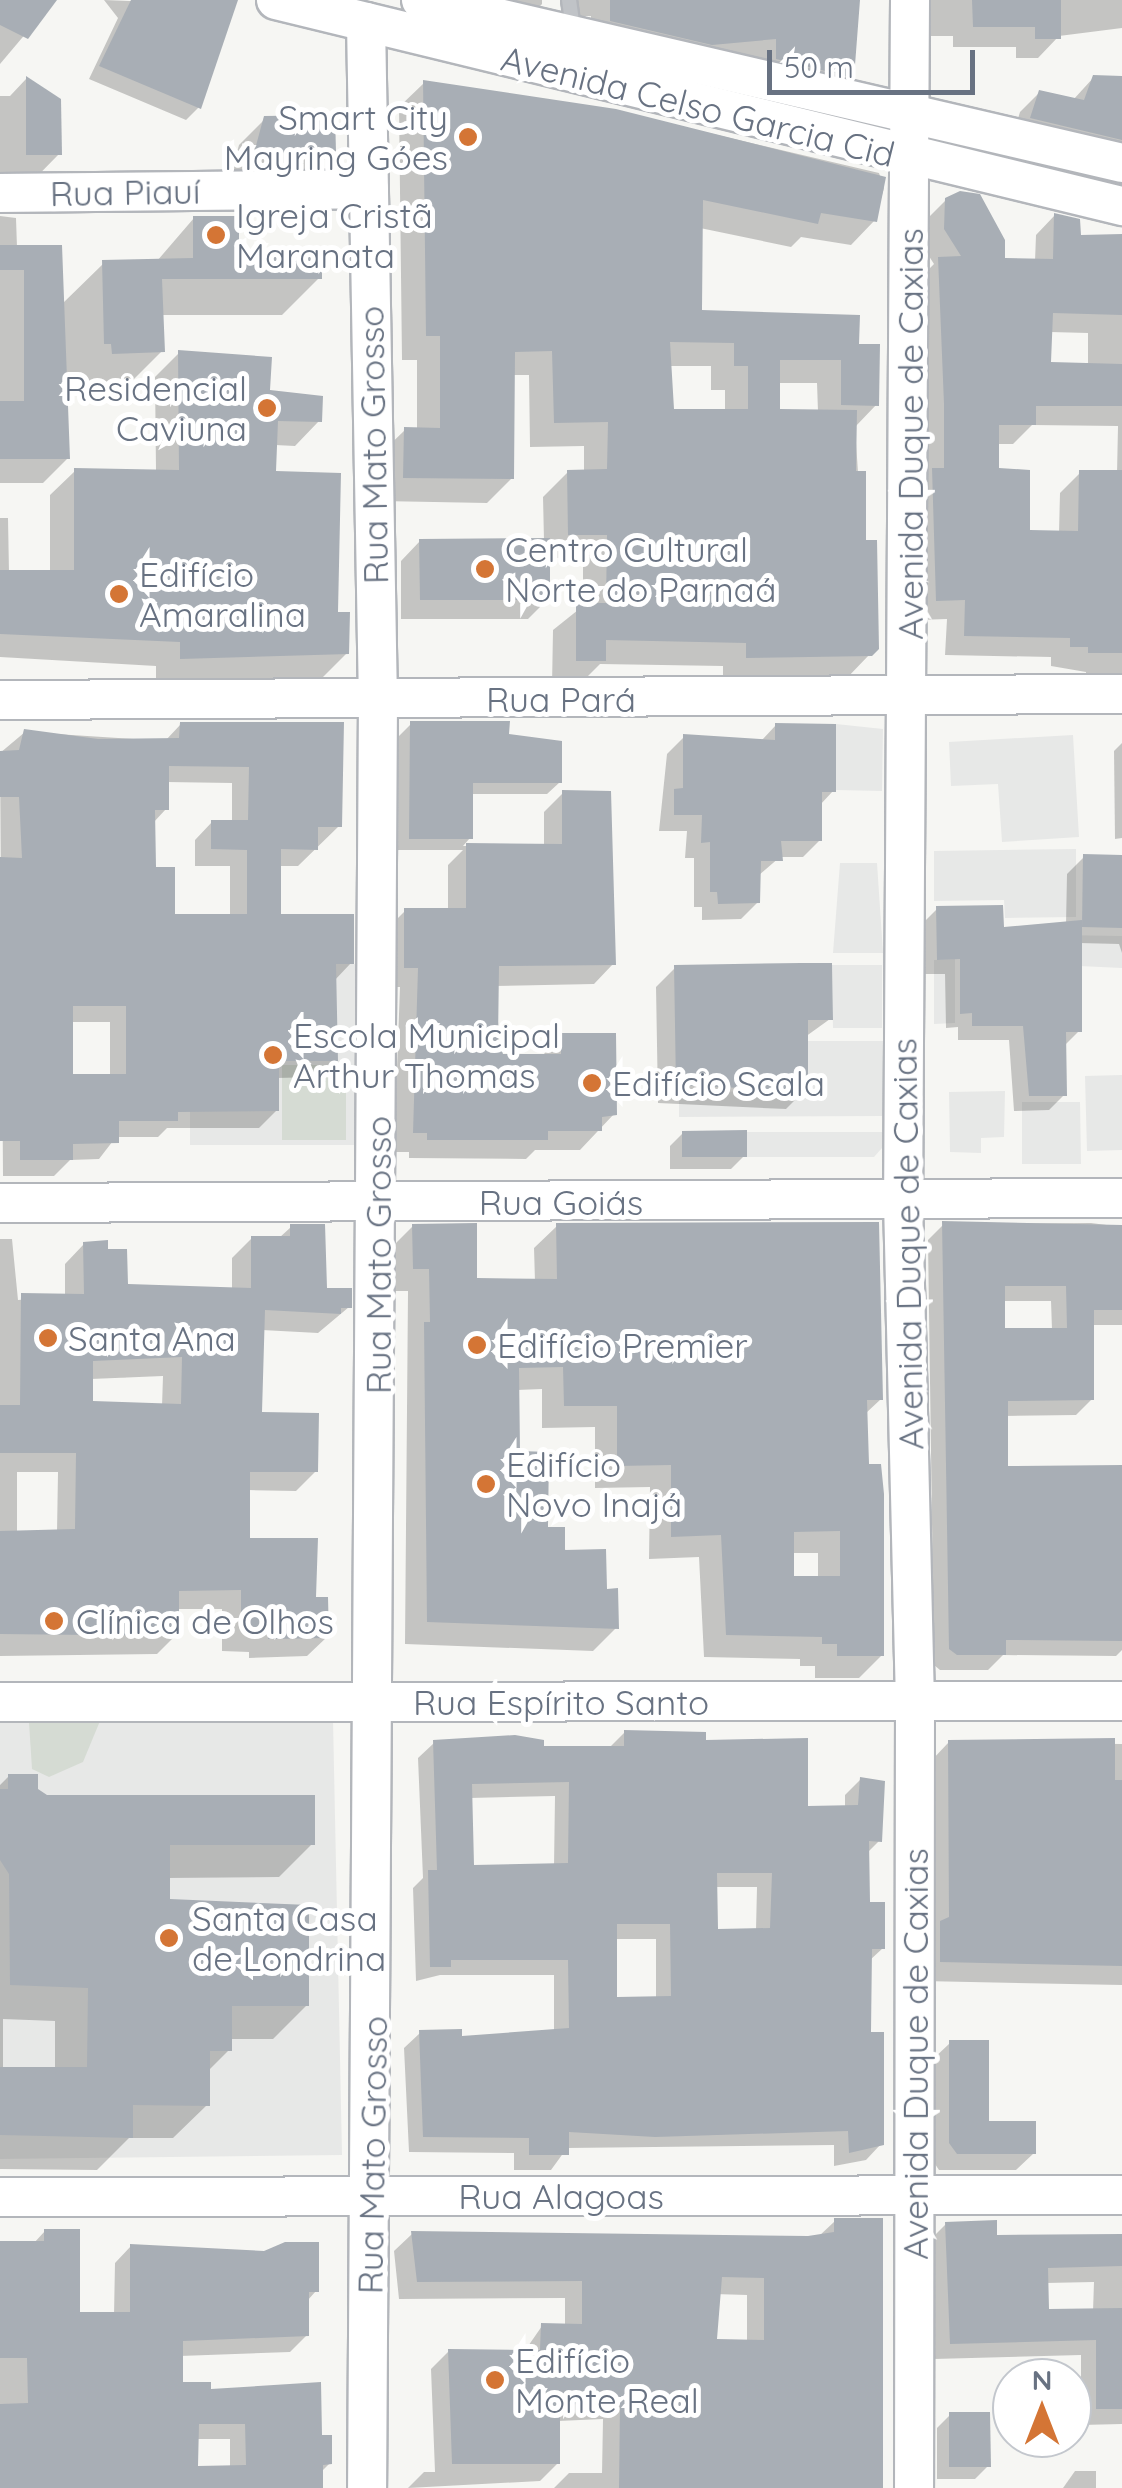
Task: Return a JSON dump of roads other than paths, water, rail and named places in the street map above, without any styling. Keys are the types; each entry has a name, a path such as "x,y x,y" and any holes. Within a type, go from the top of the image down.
{"street":[{"name":"Avenida Celso Garcia Cid","path":"276,0 912,159 1122,206"},
{"name":"Avenida Celso Garcia Cid","path":"420,0 571,18 911,116 1122,164"},
{"name":"Avenida Duque de Caxias","path":"910,0 903,1201 915,1701 914,2488"},
{"name":"Rua Mato Grosso","path":"366,22 378,700 377,1702 367,2488"},
{"path":"1064,193 1072,152"},
{"name":"Rua Piauí","path":"0,193 369,188"},
{"name":"Rua Pará","path":"0,700 1122,694"},
{"name":"Rua Goiás","path":"0,1203 1122,1198"},
{"name":"Rua Espírito Santo","path":"0,1702 1122,1701"},
{"name":"Rua Alagoas","path":"0,2197 1122,2195"}],"place":[{"name":"Smart City Mayring Góes","path":"468,137"},
{"name":"Igreja Cristã Maranata","path":"216,235"},
{"name":"Residencial Caviuna","path":"267,408"},
{"name":"Centro Cultural Norte do Parnaá","path":"485,569"},
{"name":"Edifício Amaralina","path":"119,594"},
{"name":"Escola Municipal Arthur Thomas","path":"273,1055"},
{"name":"Edifício Scala","path":"592,1083"},
{"name":"Santa Ana","path":"48,1338"},
{"name":"Edifício Premier","path":"477,1345"},
{"name":"Edifício Novo Inajá","path":"486,1484"},
{"name":"Clínica de Olhos","path":"54,1621"},
{"name":"Santa Casa de Londrina","path":"169,1938"},
{"name":"Edifício Monte Real","path":"495,2380"}]}
